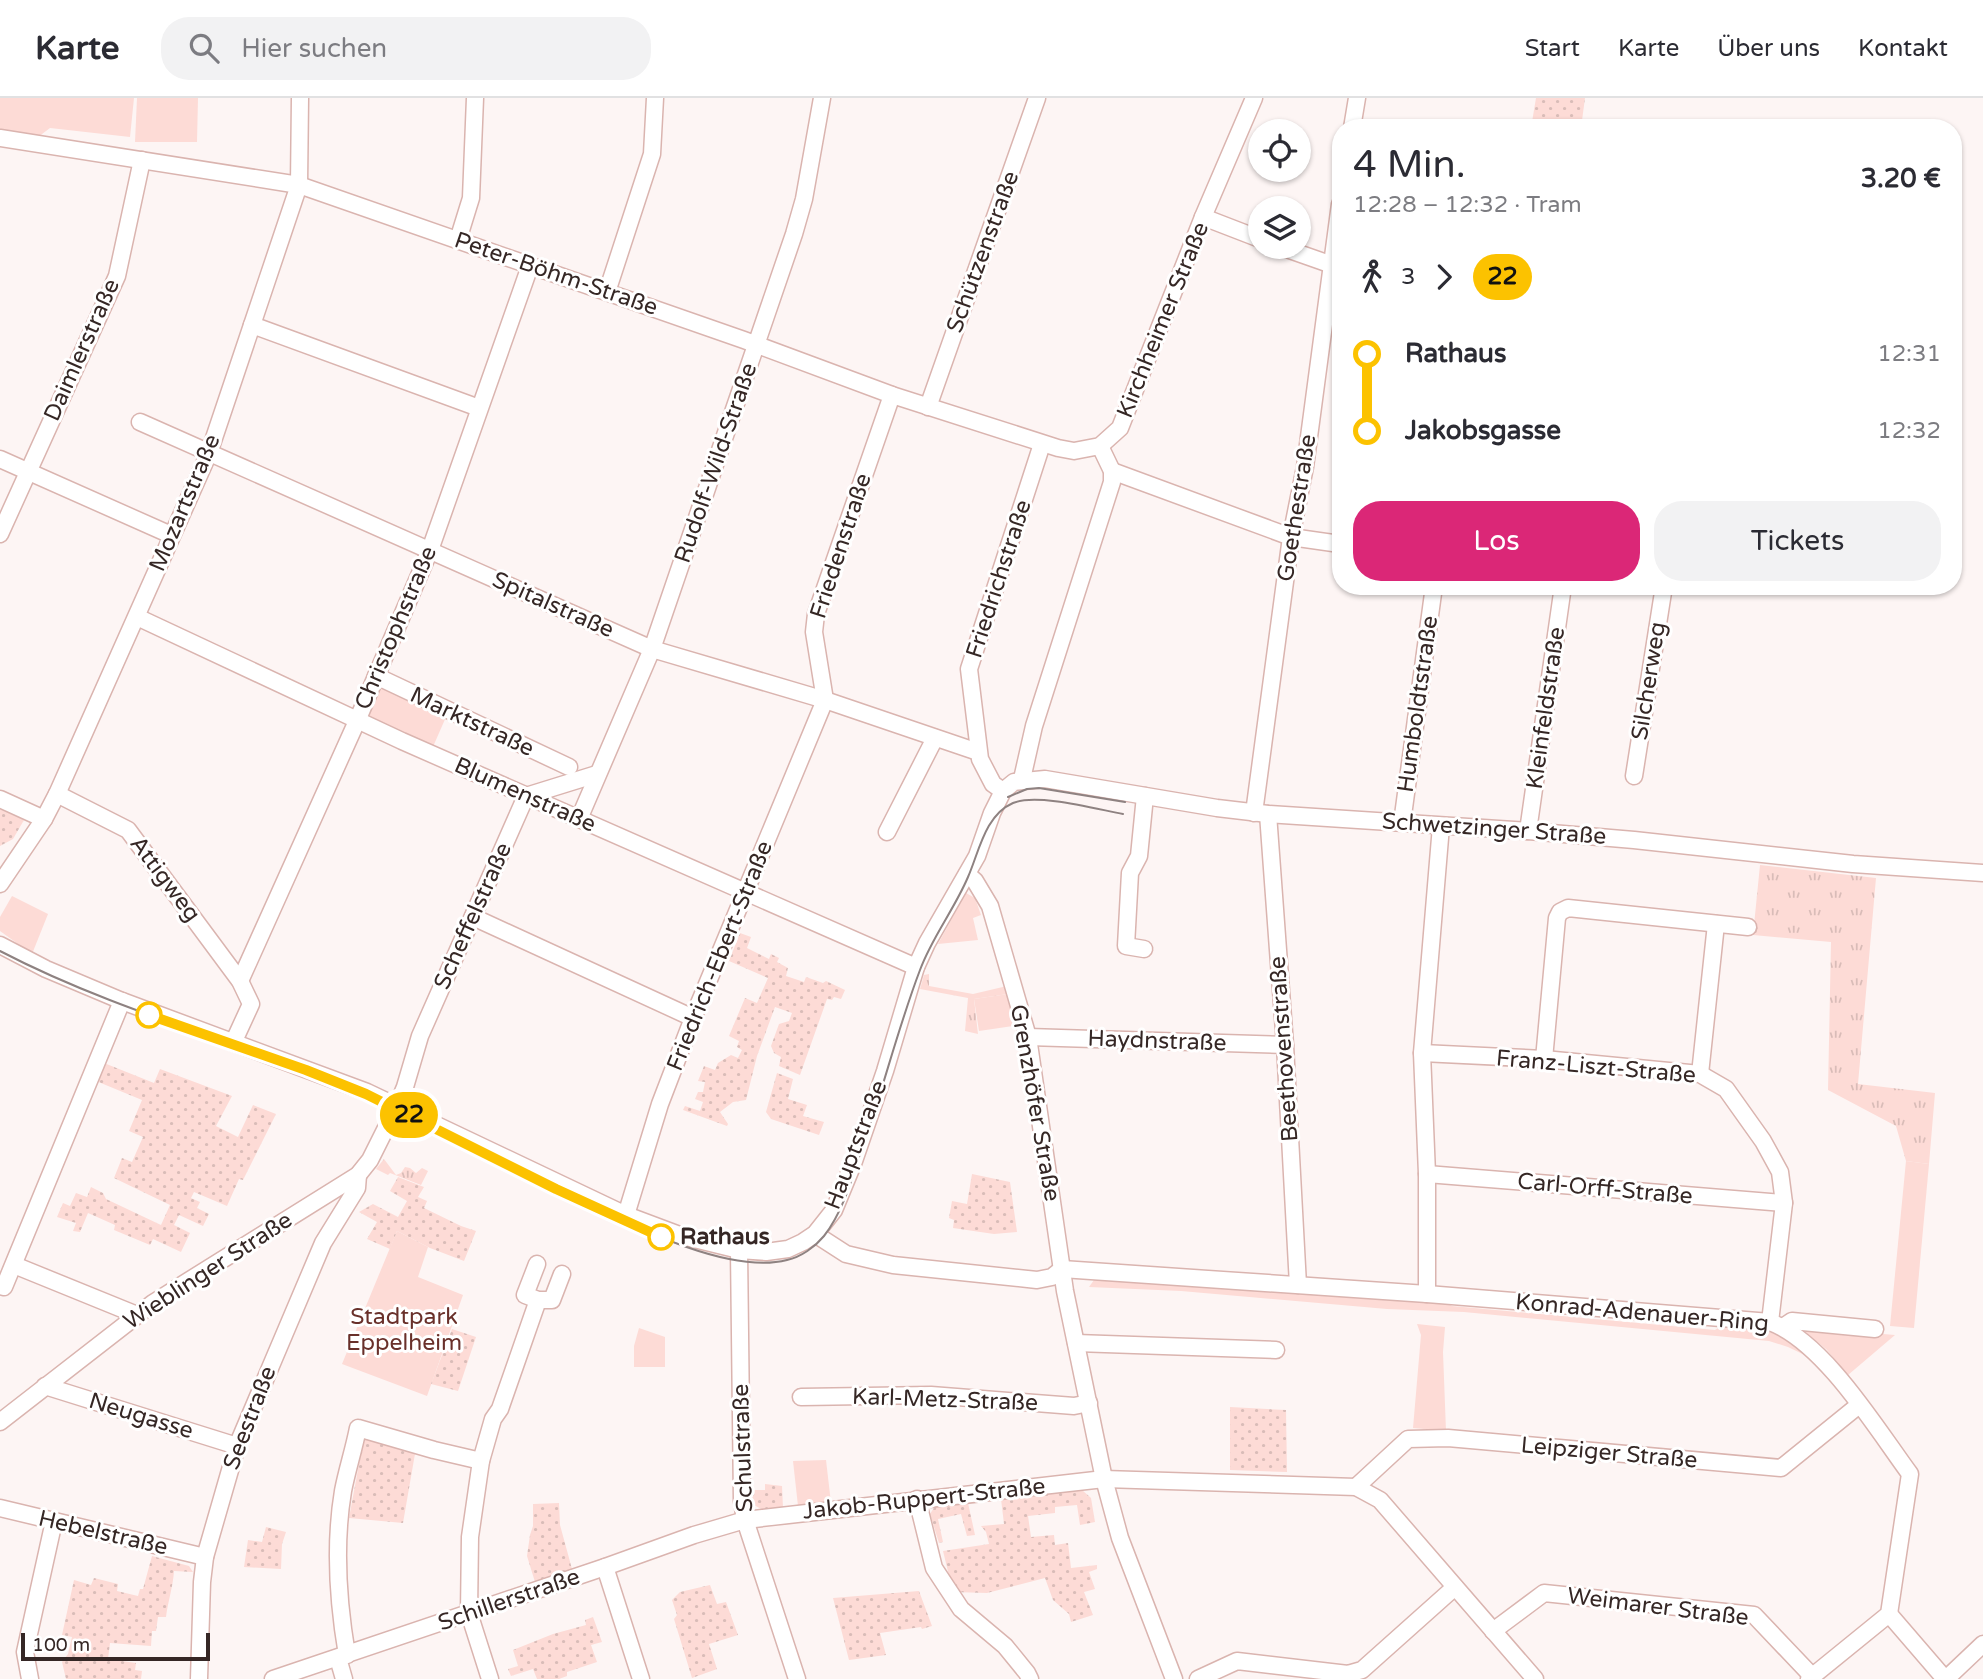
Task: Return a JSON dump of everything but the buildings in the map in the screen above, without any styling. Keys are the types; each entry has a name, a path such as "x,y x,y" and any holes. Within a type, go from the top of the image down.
{"street":[{"name":"Mozartstraße","path":"0,884 44,819 57,794 209,453 299,185 300,98"},
{"path":"457,240 471,198 475,98"},
{"path":"607,292 652,154 655,98"},
{"name":"Rudolf-Wild-Straße","path":"579,819 652,649 756,345 804,199 822,98"},
{"name":"Schützenstraße","path":"928,407 1038,98"},
{"name":"Kirchheimer Straße","path":"1100,446 1120,428 1203,217 1254,98"},
{"path":"1354,119 1357,98"},
{"name":"Peter-Böhm-Straße","path":"0,138 299,185 928,407 1042,444 1074,451 1086,451 1100,446"},
{"name":"Daimlerstraße","path":"0,534 117,276 142,160"},
{"path":"1203,217 1248,234"},
{"path":"1311,257 1332,265"},
{"name":"Christophstraße","path":"234,1041 251,1004 244,988 430,551 530,266"},
{"name":"Goethestraße","path":"1261,813 1291,537 1332,291"},
{"path":"252,325 479,408"},
{"name":"Friedenstraße","path":"825,700 814,632 816,614 892,395"},
{"name":"Spitalstraße","path":"140,422 652,649 825,700 978,752"},
{"name":"Friedrichstraße","path":"1011,785 993,784 985,774 978,752 969,669 1042,444"},
{"path":"1011,785 1034,726 1112,482 1112,471 1100,446"},
{"path":"0,459 171,535"},
{"path":"1112,471 1291,537 1332,543"},
{"name":"Humboldtstraße","path":"1402,823 1433,595"},
{"name":"Kleinfeldstraße","path":"1528,831 1562,595"},
{"name":"Silcherweg","path":"1634,776 1663,595"},
{"name":"Blumenstraße","path":"137,617 357,721 916,967"},
{"name":"Marktstraße","path":"376,676 569,767"},
{"name":"Friedrich-Ebert-Straße","path":"626,1215 653,1122 693,1018 825,700"},
{"path":"887,832 935,738"},
{"path":"526,796 597,774"},
{"name":"Schwetzinger Straße","path":"1011,785 1045,779 1261,813 1528,831 1853,864 1983,873"},
{"name":"Hauptstraße","path":"0,946 122,1001 331,1077 626,1215 682,1236 739,1251 766,1252 788,1248 815,1234 834,1210 885,1071 916,967 977,856 992,813 1011,785"},
{"name":"Attigweg","path":"57,794 128,830 244,988"},
{"name":"Scheffelstraße","path":"397,1106 420,1036 526,796"},
{"path":"1144,949 1126,946 1130,873 1139,856 1145,796"},
{"path":"0,799 44,819"},
{"name":"Beethovenstraße","path":"1261,813 1285,1045 1298,1285"},
{"path":"1427,1294 1427,1174 1422,1054 1441,826"},
{"name":"Grenzhöfer Straße","path":"967,874 975,881 990,906 1028,1037 1062,1269 1104,1479 1120,1538 1174,1679"},
{"path":"1544,1059 1557,918 1560,912 1568,908 1748,928"},
{"path":"473,917 693,1018"},
{"path":"1700,1074 1716,924"},
{"path":"2,1286 14,1265 122,1001"},
{"name":"Haydnstraße","path":"1028,1037 1285,1045"},
{"name":"Franz-Liszt-Straße","path":"1422,1054 1544,1059 1700,1074 1726,1089 1763,1141 1780,1172 1784,1203 1776,1324"},
{"name":"Wieblinger Straße","path":"0,1422 137,1315 358,1175 370,1160 397,1106"},
{"name":"Carl-Orff-Straße","path":"1427,1174 1784,1203"},
{"name":"Seestraße","path":"199,1679 205,1557 237,1447 323,1243 357,1188 358,1175"},
{"path":"815,1234 846,1254 893,1265 1037,1280 1052,1277 1062,1269"},
{"name":"Schulstraße","path":"739,1251 742,1501 745,1520 796,1679"},
{"path":"537,1264 525,1295 548,1302 552,1300 562,1274"},
{"path":"14,1265 137,1315"},
{"name":"Konrad-Adenauer-Ring","path":"1062,1269 1427,1294 1776,1324 1820,1358 1910,1474 1889,1614"},
{"path":"490,1679 469,1613 470,1537 481,1461 493,1419 500,1409 538,1300"},
{"path":"1776,1324 1792,1321 1875,1329"},
{"path":"1076,1343 1276,1350"},
{"name":"Neugasse","path":"45,1386 237,1447"},
{"name":"Karl-Metz-Straße","path":"801,1397 931,1395 1074,1406 1088,1403"},
{"name":"Leipziger Straße","path":"1356,1487 1408,1439 1448,1438 1781,1468 1858,1405"},
{"path":"344,1679 339,1543 343,1492 358,1428 481,1461"},
{"path":"1104,1479 1356,1487 1380,1500 1535,1679"},
{"name":"Jakob-Ruppert-Straße","path":"745,1520 1104,1479"},
{"path":"917,1499 934,1568 961,1609 1004,1647 1030,1679"},
{"name":"Hebelstraße","path":"0,1508 205,1557"},
{"name":"Schillerstraße","path":"273,1679 745,1520"},
{"path":"30,1679 25,1652 54,1521"},
{"path":"605,1567 641,1679"},
{"path":"1198,1679 1237,1661 1348,1674 1362,1670 1455,1587"},
{"name":"Weimarer Straße","path":"1493,1631 1544,1593 1754,1615 1810,1678"},
{"path":"1810,1678 1889,1614 1946,1679 1983,1644"}],"green space":[{"path":"0,98 134,98 130,137 50,128 38,137 0,132"},
{"path":"137,98 198,98 197,142 135,142"},
{"path":"1536,98 1585,98 1582,119 1532,119"},
{"path":"379,687 446,717 432,749 365,719"},
{"path":"0,809 24,820 13,839 0,846"},
{"path":"1760,865 1876,878 1858,1084 1935,1093 1929,1164 1906,1161 1896,1126 1828,1090 1831,942 1753,935"},
{"path":"966,893 975,898 981,915 973,918 978,940 938,944"},
{"path":"12,896 48,914 32,954 0,931 0,917"},
{"path":"740,933 751,937 747,948 769,959 771,954 779,958 777,962 788,968 786,976 804,982 806,977 823,983 826,981 845,990 841,999 827,999 800,1075 779,1066 781,1057 774,1053 771,1046 779,1024 789,1021 792,1013 775,1007 757,1056 746,1100 733,1102 720,1112 727,1126 683,1110 685,1106 700,1111 703,1102 695,1099 698,1092 703,1092 705,1082 698,1081 704,1066 715,1070 718,1063 731,1055 738,1058 742,1050 737,1047 739,1041 729,1036 745,998 757,1003 768,978 729,961"},
{"path":"929,974 929,986 973,994 1007,986 1008,994 974,999 978,1034 965,1031 968,998 920,989 924,975"},
{"path":"1008,994 1013,1026 979,1031 974,999"},
{"path":"104,1063 154,1083 160,1069 232,1096 216,1126 238,1137 253,1105 276,1114 243,1180 239,1179 227,1206 194,1192 191,1198 200,1202 197,1208 209,1214 203,1226 179,1215 174,1225 190,1233 181,1252 153,1239 150,1245 114,1230 115,1225 88,1213 80,1232 73,1231 76,1223 57,1217 63,1203 70,1206 76,1193 87,1197 91,1187 103,1193 106,1199 161,1225 170,1205 114,1178 122,1158 132,1162 143,1137 129,1131 142,1100 96,1081"},
{"path":"777,1073 793,1079 788,1099 807,1105 803,1116 824,1122 819,1135 771,1119 766,1112"},
{"path":"384,1159 396,1175 405,1167 416,1173 422,1168 428,1171 421,1185 376,1169"},
{"path":"1906,1161 1929,1164 1914,1328 1890,1326"},
{"path":"972,1174 1010,1182 1017,1232 994,1234 953,1228 954,1220 949,1218 952,1201 967,1204"},
{"path":"398,1177 424,1187 418,1197 427,1201 424,1208 476,1231 464,1261 397,1231 390,1249 367,1239 377,1222 359,1212 373,1204 398,1217 407,1201 390,1191"},
{"name":"Stadtpark Eppelheim","path":"397,1231 428,1247 418,1277 463,1295 427,1396 342,1364"},
{"path":"1094,1280 1251,1286 1446,1302 1452,1306 1715,1330 1721,1326 1769,1332 1786,1338 1815,1360 1769,1341 1464,1312 1387,1309 1181,1291 1089,1287"},
{"path":"1417,1324 1445,1327 1443,1352 1446,1431 1413,1428 1421,1335"},
{"path":"1799,1327 1895,1335 1848,1375 1826,1349"},
{"path":"639,1328 665,1337 665,1367 634,1367 634,1346"},
{"path":"452,1329 476,1337 458,1391 431,1384"},
{"path":"1230,1407 1286,1410 1287,1472 1230,1470"},
{"path":"364,1437 416,1448 403,1523 349,1518"},
{"path":"826,1460 831,1503 798,1506 793,1461"},
{"path":"765,1484 782,1486 783,1508 763,1510 754,1505 751,1490 765,1490"},
{"path":"1082,1490 1091,1498 1095,1522 1080,1525 1077,1505 1055,1507 1055,1513 1028,1516 1031,1537 1054,1535 1055,1545 1068,1543 1071,1568 1097,1565 1097,1569 1089,1572 1095,1589 1084,1592 1093,1615 1071,1622 1069,1614 1053,1600 1045,1578 987,1593 953,1592 943,1551 989,1544 986,1532 981,1526 1004,1524 1001,1499"},
{"path":"559,1503 560,1525 572,1569 535,1582 527,1556 533,1526 533,1504"},
{"path":"968,1503 975,1535 967,1536 961,1514 938,1519 943,1542 939,1543 930,1514 935,1506"},
{"path":"266,1527 286,1532 282,1544 281,1569 244,1567 248,1540 262,1542"},
{"path":"152,1556 189,1566 193,1572 174,1571 166,1617 158,1617 156,1631 152,1631 151,1646 110,1643 108,1659 136,1663 135,1670 142,1671 141,1679 66,1679 62,1662 68,1654 72,1637 62,1635 74,1580 91,1585 94,1578 118,1584 117,1591 138,1596 140,1589 143,1589"},
{"path":"710,1585 717,1604 726,1602 738,1635 709,1644 717,1669 692,1678 674,1619 677,1615 672,1600 680,1592"},
{"path":"919,1591 932,1626 880,1633 886,1655 849,1660 833,1598"},
{"path":"593,1617 602,1642 591,1645 597,1662 567,1672 567,1676 559,1679 537,1679 533,1669 511,1676 508,1669 518,1666 513,1650 553,1634 586,1625 585,1620"}],"tram line":[{"path":"1008,797 1027,789 1039,788 1125,802"},
{"path":"0,951 133,1009 316,1074 375,1098 496,1160 654,1235 711,1255 764,1263 792,1259 812,1248 830,1227 841,1207 920,970 968,877 984,835 996,816 1013,803 1024,800 1067,803 1123,814"},
{"name":"22","path":"149,1015 366,1094 556,1189 661,1237"}],"place":[{"name":"Rathaus","path":"661,1237"}]}
